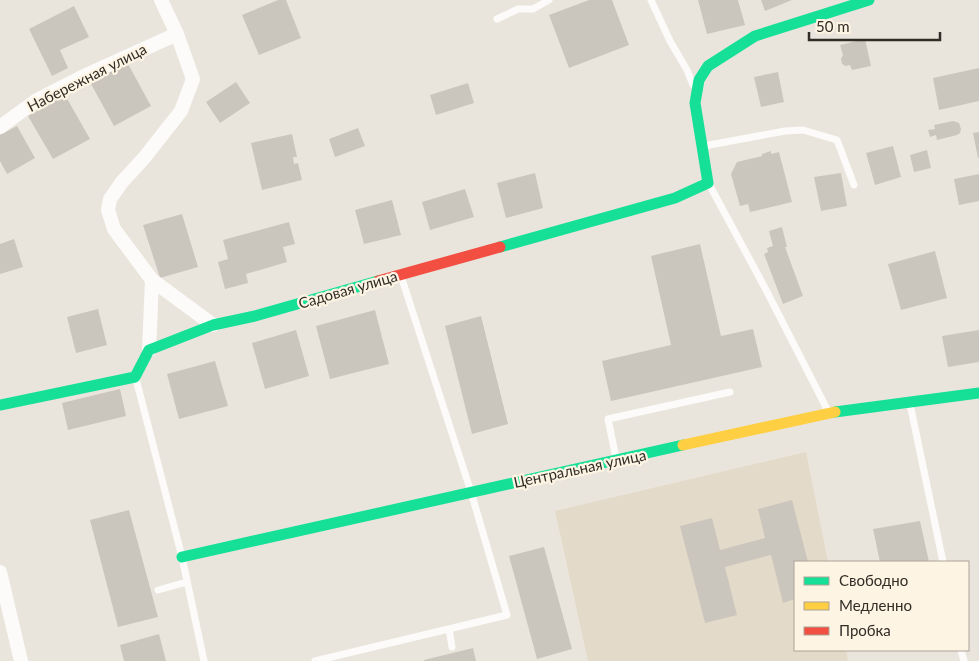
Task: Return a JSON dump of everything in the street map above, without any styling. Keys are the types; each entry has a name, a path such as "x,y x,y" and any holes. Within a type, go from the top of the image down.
{"street":[{"path":"161,0 193,79 182,111 122,182 110,199 108,210 114,229 152,280 213,325"},
{"path":"708,183 695,103 699,80 708,66 754,36 870,0"},
{"name":"Набережная улица","path":"0,127 37,100 176,34"},
{"name":"Садовая улица","path":"149,350 213,325 255,316 675,198 708,183"},
{"path":"0,405 135,377 149,350 152,280"},
{"name":"Центральная улица","path":"182,557 829,413 979,394"},
{"path":"0,572 21,661"}],"lane":[{"path":"497,19 518,9 533,8 549,0"},
{"path":"651,0 697,93"},
{"path":"702,146 784,131 803,130 838,140 854,185"},
{"path":"708,183 765,288 829,413"},
{"path":"315,661 507,614 472,492 401,275"},
{"path":"135,377 182,557 204,661"},
{"path":"617,461 608,419 730,392"},
{"path":"909,402 943,561"},
{"path":"158,590 187,582"},
{"path":"449,629 452,647"}],"shaded area":[{"path":"806,452 828,561 794,561 794,651 846,651 848,661 588,661 555,511"}],"building":[{"path":"278,0 286,0 301,38 259,55 242,15"},
{"path":"589,0 612,0 629,45 569,68 549,15"},
{"path":"698,0 738,0 745,25 707,34"},
{"path":"761,0 792,0 765,11"},
{"path":"74,6 89,37 60,50 68,68 52,76 29,29"},
{"path":"865,39 871,66 852,70 850,65 842,64 841,59 843,55 840,45"},
{"path":"127,62 151,106 114,126 90,82"},
{"path":"979,68 979,101 939,110 933,78"},
{"path":"778,72 784,102 761,107 754,77"},
{"path":"236,82 250,103 220,123 206,102"},
{"path":"468,83 474,103 436,115 430,95"},
{"path":"65,95 90,139 53,159 28,116"},
{"path":"953,121 959,123 960,133 937,140 936,135 930,137 928,130 935,129 934,125"},
{"path":"17,126 35,158 7,174 0,161 0,135"},
{"path":"358,128 365,146 335,157 329,139"},
{"path":"979,132 979,158 978,158 973,133"},
{"path":"292,134 297,157 293,157 294,164 298,163 302,180 262,190 251,143"},
{"path":"893,146 901,177 875,185 866,153"},
{"path":"927,150 931,168 914,172 910,155"},
{"path":"771,151 771,154 779,152 792,202 750,212 748,204 740,206 731,174 737,162 762,156 762,154"},
{"path":"535,173 543,208 506,218 497,183"},
{"path":"841,173 847,206 821,211 814,177"},
{"path":"979,174 979,201 959,205 954,179"},
{"path":"465,189 474,217 430,230 422,202"},
{"path":"392,200 401,235 364,244 355,210"},
{"path":"182,214 198,267 160,278 143,225"},
{"path":"289,222 295,244 283,247 287,262 246,274 248,283 225,289 218,262 228,259 223,240"},
{"path":"782,227 787,247 785,247 803,296 783,304 764,254 768,252 767,248 773,246 769,231"},
{"path":"14,239 23,267 0,274 0,244"},
{"path":"700,244 721,336 753,329 762,367 611,401 602,361 671,345 651,256"},
{"path":"935,251 947,298 901,310 888,264"},
{"path":"98,309 107,345 76,353 67,317"},
{"path":"375,310 389,364 330,379 316,326"},
{"path":"481,316 508,424 472,434 445,326"},
{"path":"296,330 309,376 265,389 252,343"},
{"path":"979,330 979,362 948,367 942,336"},
{"path":"215,361 228,406 179,419 167,374"},
{"path":"120,389 126,416 68,430 62,403"},
{"path":"792,500 808,561 794,561 794,599 783,603 771,555 725,567 737,615 705,623 680,526 712,518 720,550 765,538 758,509"},
{"path":"129,510 158,617 118,627 90,520"},
{"path":"920,521 929,561 880,561 873,529"},
{"path":"544,547 572,649 537,659 509,556"},
{"path":"159,634 166,661 124,661 120,645"},
{"path":"473,648 476,661 424,661 424,660"}],"traffic: fast":[{"path":"500,247 675,198 708,183 695,103 699,80 708,66 755,36 869,0"},
{"path":"0,405 135,377 149,350 213,325 255,316 378,281"},
{"path":"835,412 979,393"},
{"path":"182,557 683,445"}],"traffic: slow":[{"path":"683,445 835,412"}],"traffic: jam":[{"path":"378,281 500,247"}]}
